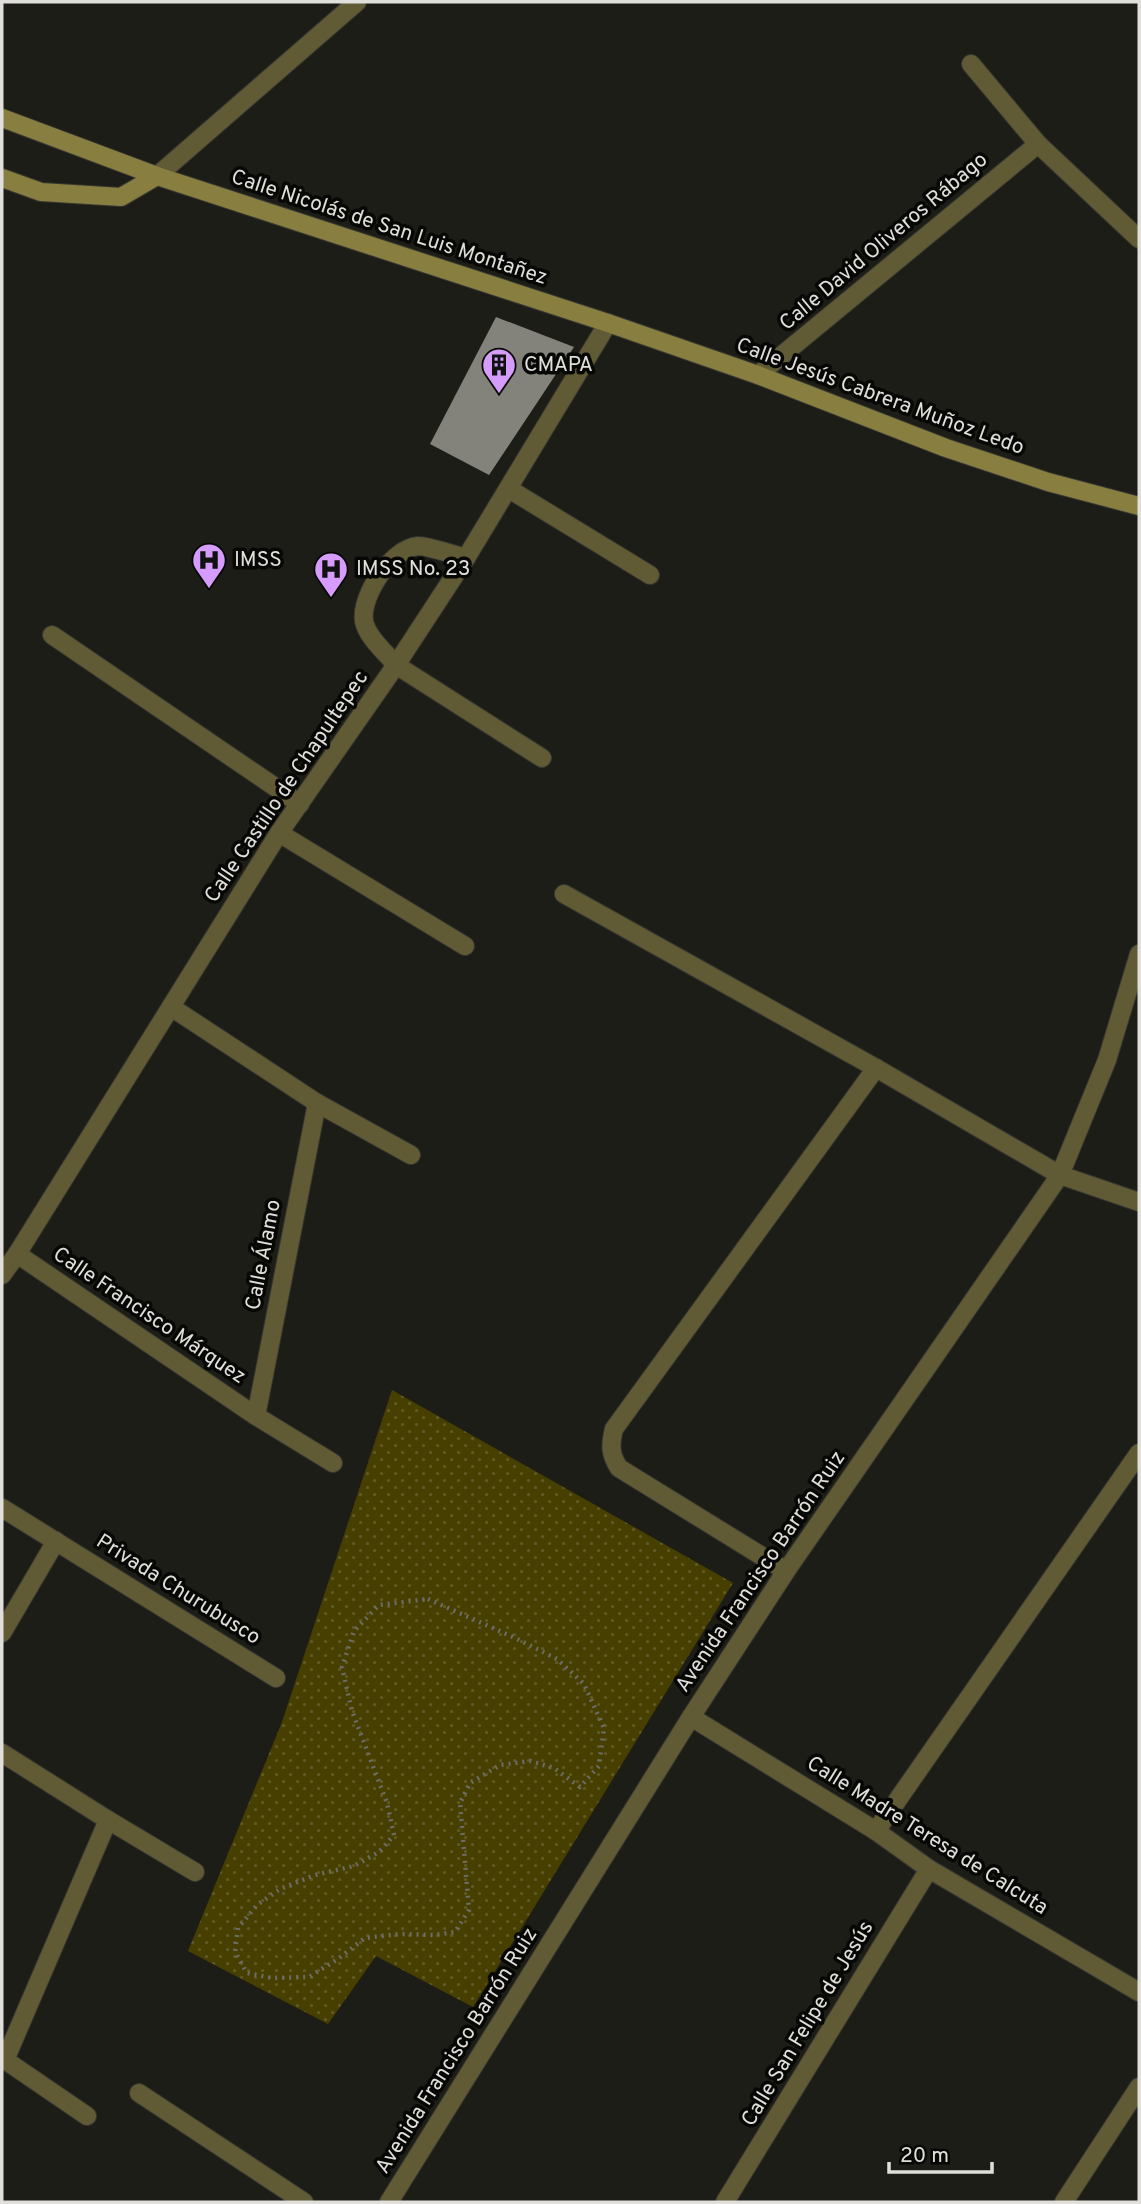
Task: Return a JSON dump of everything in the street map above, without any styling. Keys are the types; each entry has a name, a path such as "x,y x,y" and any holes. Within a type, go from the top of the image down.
{"street":[{"path":"2,178 41,192 121,197 157,176 357,2"},
{"path":"971,64 1038,144 1139,239"},
{"name":"Calle Nicolás de San Luis Montañez","path":"2,118 157,176 608,323"},
{"name":"Calle David Oliveros Rábago","path":"758,375 1038,144"},
{"name":"Calle Jesús Cabrera Muñoz Ledo","path":"608,323 758,375 946,448 1048,482 1139,506"},
{"name":"Calle Castillo de Chapultepec","path":"2,1275 278,833 396,665 466,558 608,323"},
{"path":"509,489 650,575"},
{"path":"466,558 419,546 399,553 373,587 364,607 364,622 370,634 396,665 542,758"},
{"path":"52,635 300,804"},
{"path":"278,833 465,946"},
{"path":"565,894 876,1068 1060,1175 1139,1202"},
{"name":"Avenida Francisco Barrón Ruiz","path":"389,2202 691,1717 786,1571 1060,1175 1107,1060 1139,954"},
{"path":"171,1007 317,1103 411,1155"},
{"path":"786,1571 619,1468 611,1456 611,1442 614,1429 876,1068"},
{"name":"Calle Álamo","path":"256,1416 317,1103"},
{"name":"Calle Francisco Márquez","path":"17,1254 256,1416 333,1463"},
{"path":"876,1831 1139,1453"},
{"name":"Privada Churubusco","path":"2,1508 276,1678"},
{"path":"2,1633 56,1541"},
{"name":"Calle Madre Teresa de Calcuta","path":"691,1717 876,1831 929,1869 1139,1992"},
{"path":"2,1753 195,1872"},
{"path":"87,2116 3,2059 108,1820"},
{"name":"Calle San Felipe de Jesús","path":"725,2202 929,1869"},
{"path":"1064,2202 1139,2087"},
{"path":"139,2093 304,2202"}],"path":[{"path":"428,1599 557,1659 583,1684 604,1728 599,1766 579,1787 554,1768 530,1761 500,1765 470,1783 460,1803 469,1910 455,1932 365,1938 309,1977 272,1978 247,1973 235,1952 238,1928 257,1905 280,1889 303,1879 354,1866 379,1852 394,1835 387,1803 352,1711 342,1667 354,1631 379,1605 428,1599"}],"shaded area":[{"path":"392,1390 733,1583 473,2007 376,1956 328,2024 188,1951 282,1722"}],"building":[{"name":"CMAPA","path":"496,317 574,347 489,475 430,444"}],"place":[{"name":"CMAPA","path":"499,395"},
{"name":"IMSS","path":"209,590"},
{"name":"IMSS No. 23","path":"331,599"}]}
